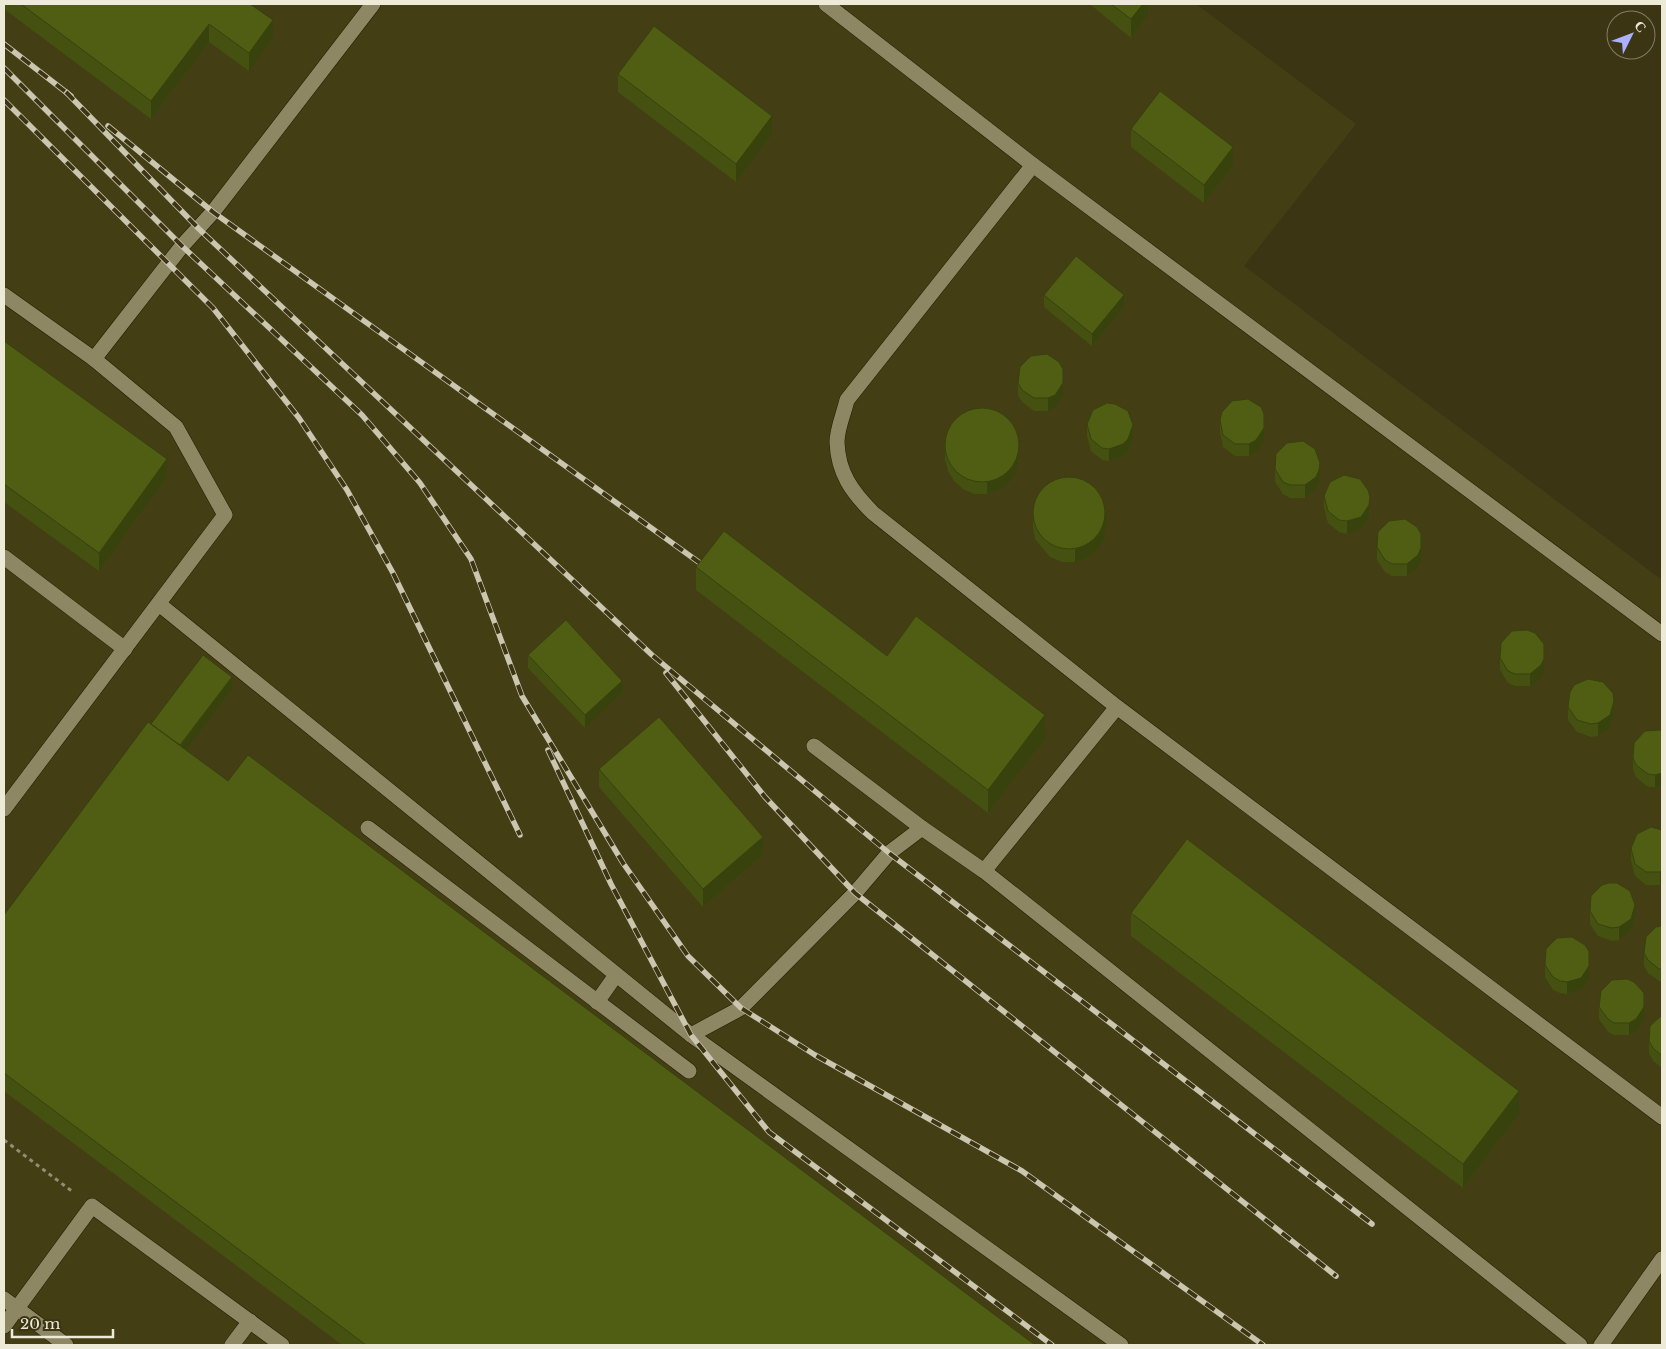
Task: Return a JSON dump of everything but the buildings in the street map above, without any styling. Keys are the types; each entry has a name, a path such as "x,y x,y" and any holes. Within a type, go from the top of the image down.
{"lane":[{"path":"94,359 182,246 213,212 372,4"},
{"path":"826,4 1033,165 1662,634"},
{"path":"1033,165 847,400 837,441 843,476 858,498 873,513 1117,707 1662,1117"},
{"path":"4,294 94,359 176,427 225,515 160,604 4,809"},
{"path":"4,557 125,649"},
{"path":"160,604 691,1035 1121,1345"},
{"path":"984,871 1117,707"},
{"path":"814,746 922,828 984,871 1580,1345"},
{"path":"368,828 689,1071"},
{"path":"691,1035 741,1008 855,893 889,853 922,828"},
{"path":"597,1002 616,975"},
{"path":"4,1326 92,1206 282,1345"},
{"path":"1601,1345 1662,1259"},
{"path":"4,1299 66,1345"},
{"path":"232,1345 250,1321"}],"path":[{"path":"4,1140 92,1206"}],"shaded area":[{"path":"4,4 1196,4 1356,124 1244,266 1662,580 1662,1345 4,1345"}],"railway":[{"path":"4,44 71,96"},
{"path":"4,68 182,246 362,415 420,483 471,559 522,696 623,863 688,956 741,1008 815,1055 1022,1171 1263,1345"},
{"path":"66,92 199,229 652,655 889,853 1372,1224"},
{"path":"4,100 213,308 299,418 347,490 393,573 520,835"},
{"path":"108,126 213,212 711,571"},
{"path":"666,673 765,797 855,893 1336,1276"},
{"path":"548,750 611,884 691,1035 769,1132 1052,1345"}]}
